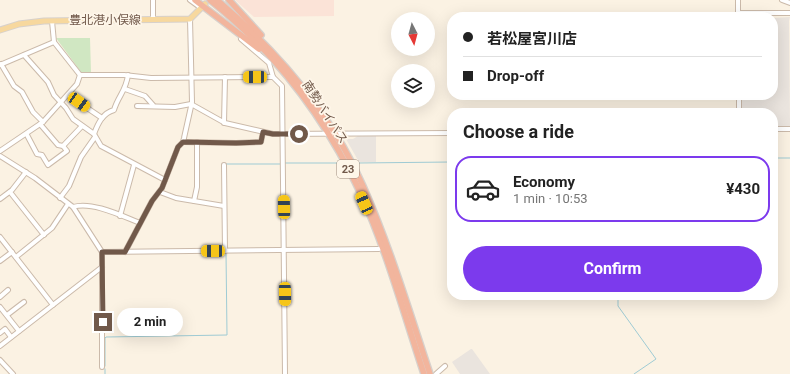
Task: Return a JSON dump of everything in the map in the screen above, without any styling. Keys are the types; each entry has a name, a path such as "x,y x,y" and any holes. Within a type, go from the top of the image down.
{"highway":[{"path":"195,0 205,5 210,12 228,24 287,72"},
{"name":"南勢バイパス","path":"217,0 261,40 335,134 363,185 385,239 430,374"},
{"path":"229,0 281,58 287,72"},
{"name":"南勢バイパス","path":"205,5 242,27 287,72 328,134 351,175 373,224 424,374"}],"main road":[{"path":"190,19 205,5"},
{"name":"豊北港小俣線","path":"0,30 19,24 52,20 190,19"}],"street":[{"path":"153,0 153,20"},
{"path":"190,0 205,5"},
{"path":"738,0 738,12"},
{"path":"782,0 790,3"},
{"path":"210,12 269,63 273,77 278,81 282,90 285,374"},
{"path":"778,13 790,13"},
{"path":"125,252 152,201 160,192 178,147 183,142 191,104 190,19"},
{"path":"52,20 54,42 80,75"},
{"path":"27,135 38,154 42,155 48,164 67,150 63,146 58,145 33,112 22,92 14,86 0,64 54,42"},
{"path":"24,55 48,82 54,95 73,119 95,135 101,146 134,165 165,180"},
{"path":"278,81 287,72"},
{"path":"80,75 128,75 151,78 273,77"},
{"path":"0,149 27,135 42,123 77,84 80,75"},
{"path":"60,198 69,186 81,157 95,135 102,118 106,113 114,110 116,103 125,89 128,75"},
{"path":"224,77 224,123"},
{"path":"125,89 145,96 153,105"},
{"path":"68,95 102,118"},
{"path":"138,106 153,105 175,107 191,104 224,123 263,132 283,134 447,133"},
{"path":"63,146 82,126"},
{"path":"778,129 790,129"},
{"path":"183,142 261,142 263,132"},
{"path":"194,201 197,187 197,142"},
{"path":"0,156 26,172 73,207 102,252 102,367"},
{"path":"120,216 134,165"},
{"path":"224,165 226,251"},
{"path":"0,200 10,192 26,172"},
{"path":"10,192 44,235"},
{"path":"160,192 171,197 224,206"},
{"path":"16,257 54,226 68,204"},
{"path":"73,207 84,205 140,223"},
{"path":"0,236 53,305"},
{"path":"102,252 379,249"},
{"path":"0,261 12,252"},
{"path":"0,346 102,267"},
{"path":"0,297 8,290"},
{"path":"7,316 24,302"},
{"path":"0,306 19,331"},
{"path":"0,333 5,329 11,337"},
{"path":"0,360 13,374"},
{"path":"436,374 445,366"}],"shaded area":[{"path":"235,0 334,0 334,16 254,17"},
{"path":"790,17 790,127 778,127 778,108 742,108 741,100 778,100 778,18"},
{"path":"358,136 376,136 376,162 359,162 346,139 353,139"},
{"path":"471,349 490,374 460,374 452,362"}],"green space":[{"path":"56,38 90,38 91,73 81,72"}],"waterway":[{"path":"778,158 790,158"},
{"path":"359,163 447,162"},
{"path":"284,163 337,163"},
{"path":"226,164 281,164"},
{"path":"105,366 106,337 227,335 226,252"},
{"path":"618,300 618,306 656,359 634,374"},
{"path":"105,369 105,374"}],"route":[{"path":"103,322 102,252 125,252 152,201 160,192 178,147 183,142 261,142 263,132 269,134 299,134"}]}
